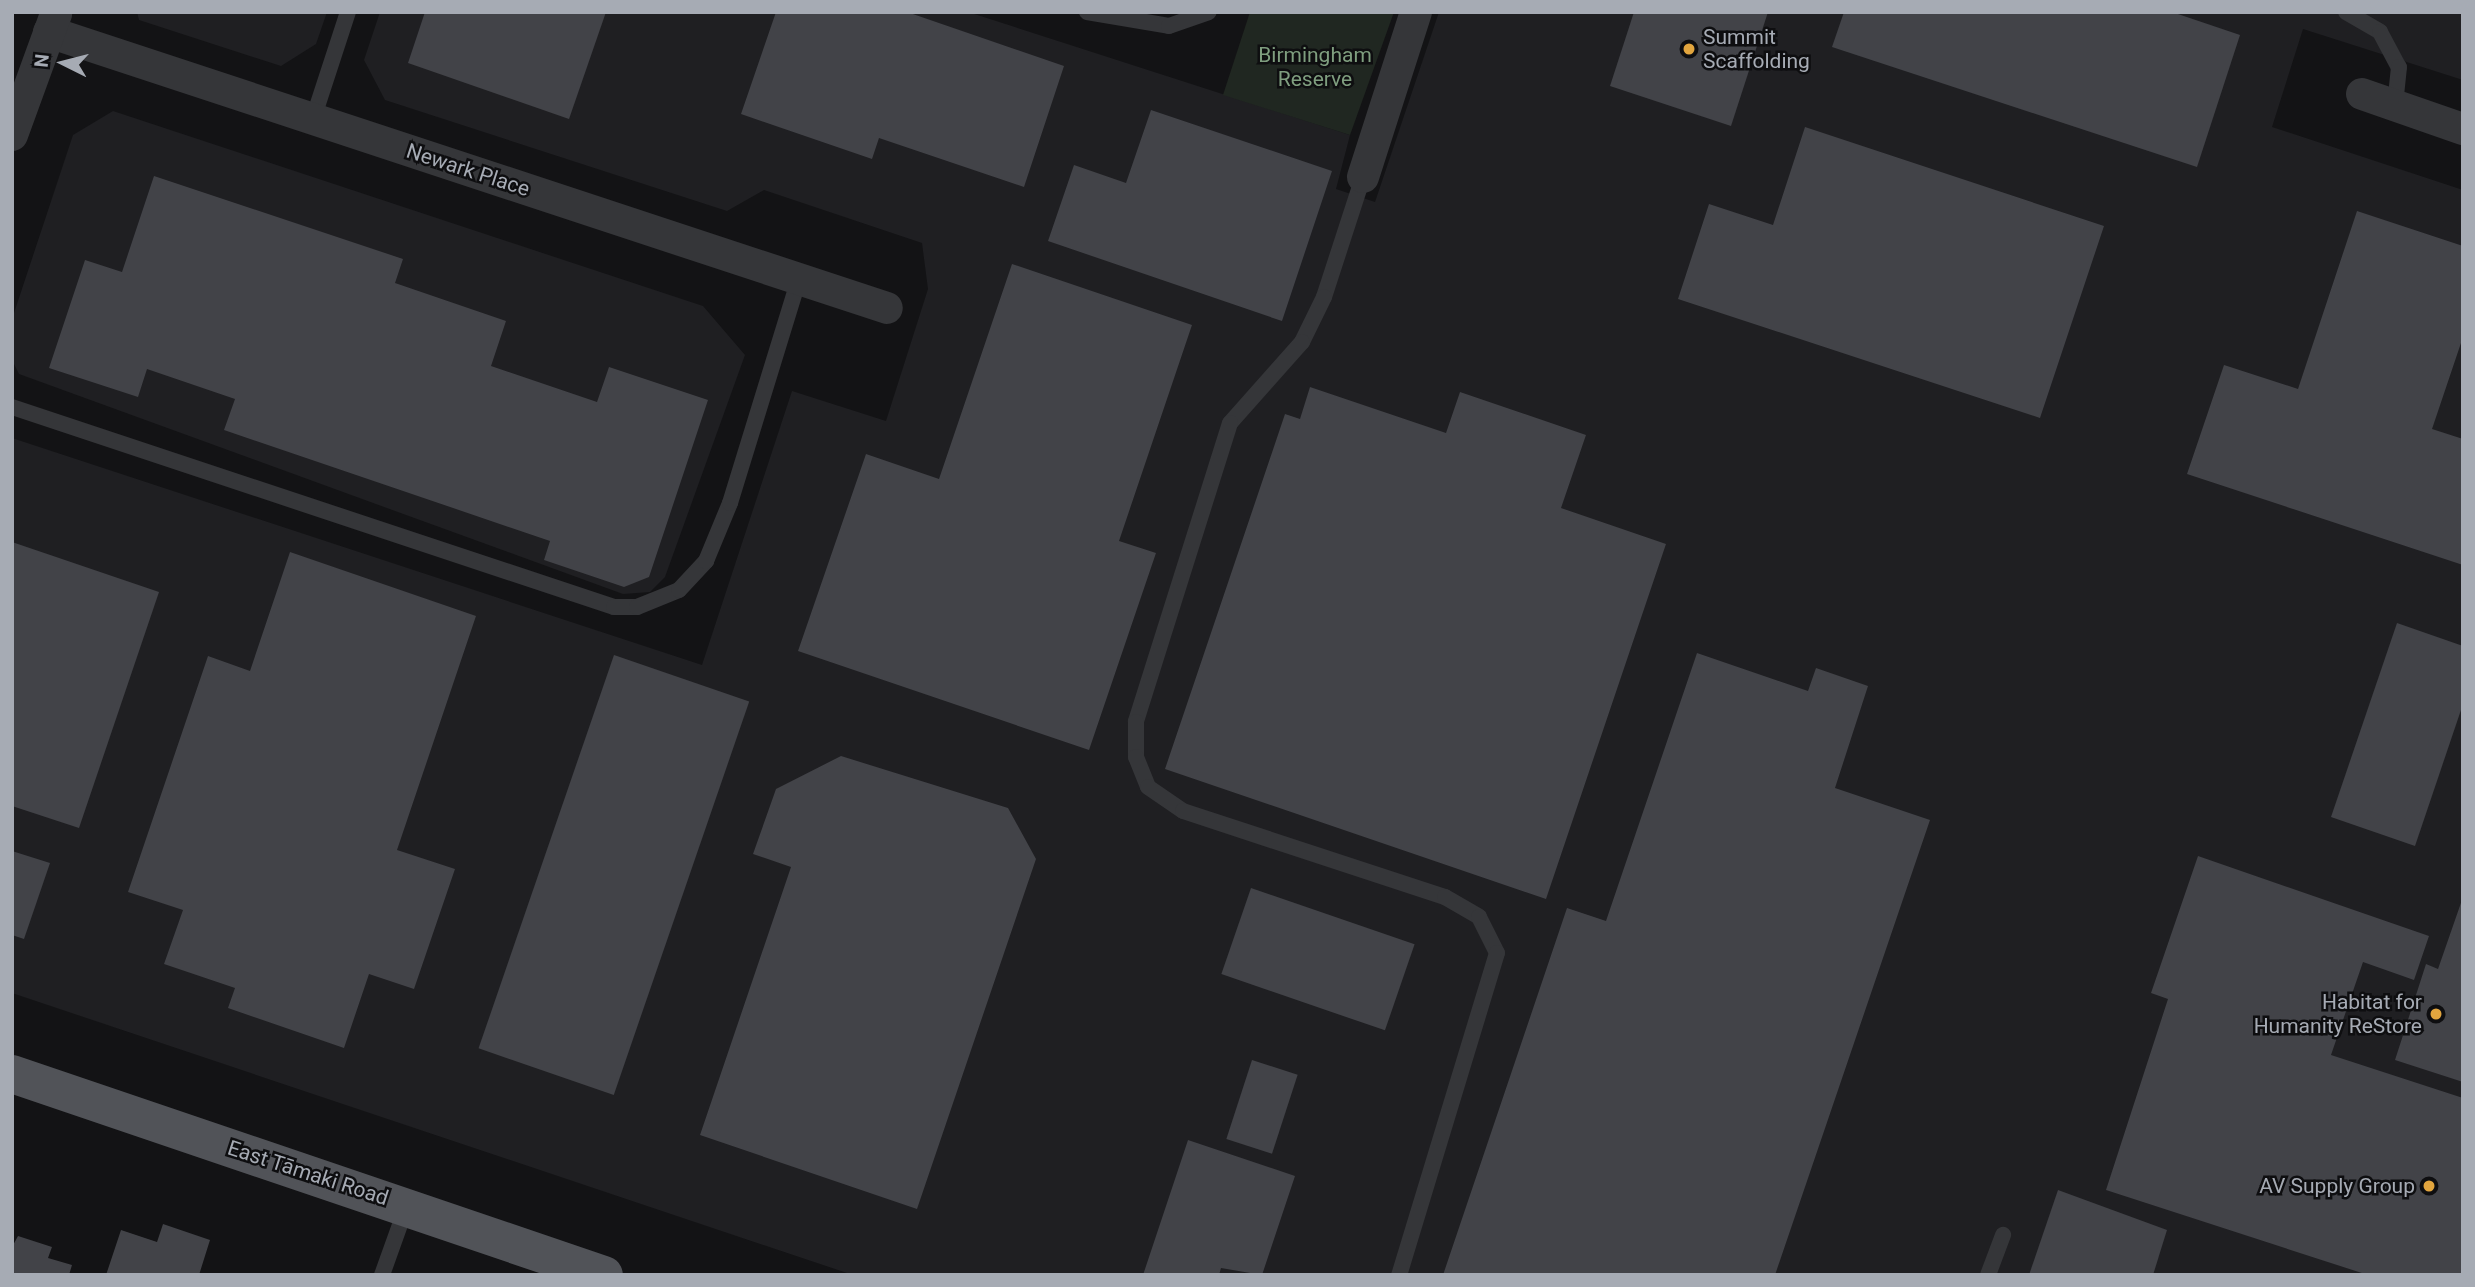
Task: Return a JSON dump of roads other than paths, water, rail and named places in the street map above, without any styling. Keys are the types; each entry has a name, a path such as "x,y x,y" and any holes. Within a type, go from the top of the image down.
{"main road":[{"name":"East Tāmaki Road","path":"12,1074 604,1275"}],"street":[{"path":"1363,177 1416,12"},
{"name":"Newark Place","path":"53,22 313,119 887,308"},
{"path":"12,135 53,22"},
{"path":"2362,94 2463,129"}],"lane":[{"path":"313,119 348,12"},
{"path":"1087,12 1147,26 1169,26 1209,12"},
{"path":"2346,12 2380,33 2399,67 2395,106"},
{"path":"1363,177 1324,297 1302,342 1230,423 1136,722 1136,757 1148,787 1183,811 1445,897 1479,917 1497,953 1399,1275"},
{"path":"12,407 614,607 637,607 679,590 706,561 730,502 799,279"},
{"path":"382,1275 407,1206"},
{"path":"1988,1275 2003,1235"}],"place":[{"name":"Summit Scaffolding","path":"1689,49"},
{"name":"Habitat for Humanity ReStore","path":"2436,1014"},
{"name":"AV Supply Group","path":"2429,1186"}],"park label":[{"name":"Birmingham Reserve","path":"1315,67"}]}
